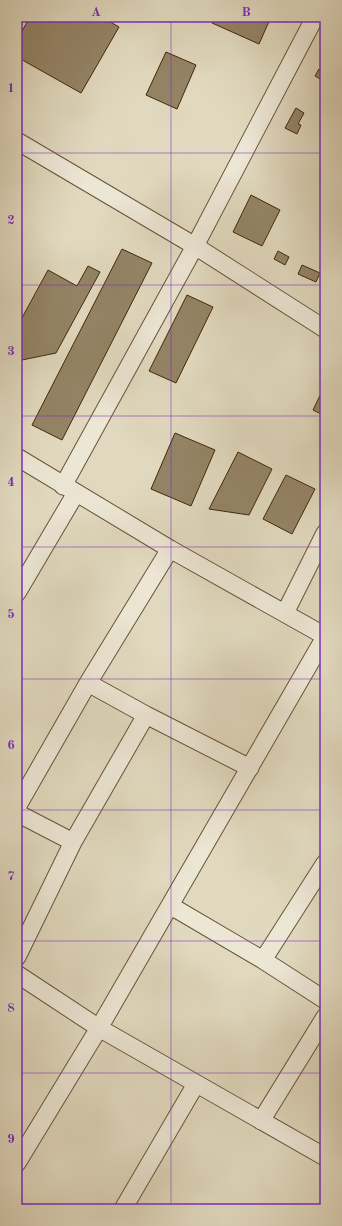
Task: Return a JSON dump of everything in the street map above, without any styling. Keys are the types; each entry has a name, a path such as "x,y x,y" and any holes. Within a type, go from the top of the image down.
{"street":[{"path":"17,593 194,246 315,17"},
{"path":"17,141 194,246 325,329"},
{"path":"17,457 170,549 325,636 171,906 99,1028 20,1152"},
{"path":"285,613 325,533"},
{"path":"17,807 88,683 170,549"},
{"path":"88,683 146,715 250,768"},
{"path":"17,957 73,842 146,715"},
{"path":"17,813 73,842"},
{"path":"263,960 325,863"},
{"path":"171,906 263,960 325,1000"},
{"path":"17,974 99,1028 325,1157"},
{"path":"261,1121 325,1017"},
{"path":"123,1209 196,1084"}],"building":[{"path":"30,17 102,17 119,27 81,93 17,57 17,40"},
{"path":"214,17 271,17 259,44 212,23"},
{"path":"166,52 196,65 177,109 146,95"},
{"path":"319,69 325,72 322,80 315,76"},
{"path":"296,108 304,113 298,124 301,125 297,134 285,128"},
{"path":"251,195 280,210 262,246 233,232"},
{"path":"122,249 152,263 62,440 32,425"},
{"path":"278,251 289,257 285,265 274,259"},
{"path":"302,265 320,273 316,282 298,274"},
{"path":"88,266 100,272 56,353 17,361 17,327 48,270 77,286"},
{"path":"187,295 213,307 176,383 149,371"},
{"path":"325,385 325,416 313,410"},
{"path":"175,433 215,450 191,506 151,489"},
{"path":"238,452 272,469 249,515 209,509"},
{"path":"286,475 315,489 292,534 263,519"}]}
